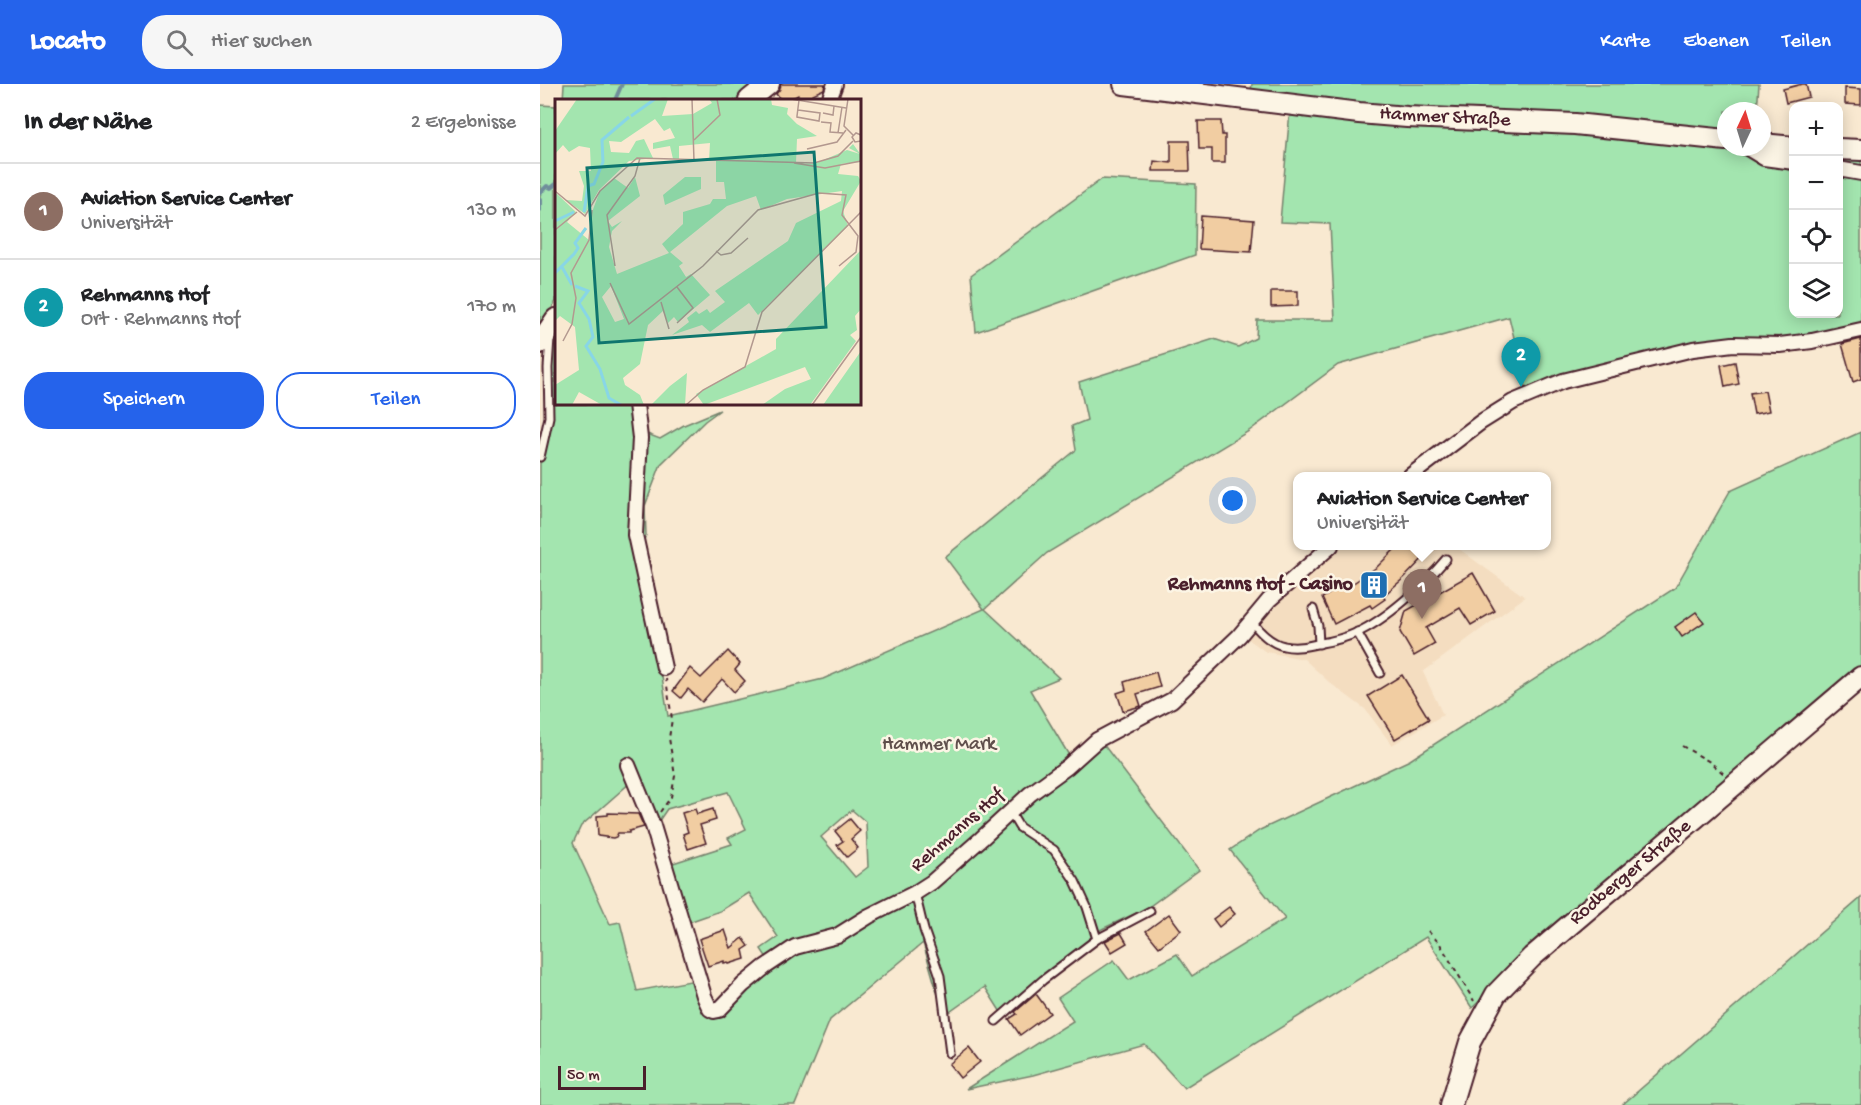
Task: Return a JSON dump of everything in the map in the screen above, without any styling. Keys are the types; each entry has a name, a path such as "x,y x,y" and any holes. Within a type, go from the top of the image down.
{"main road":[{"path":"750,99 769,84"},
{"name":"Hammer Straße","path":"1124,84 1165,87 1359,113 1575,124 1717,140"},
{"path":"1771,145 1789,147"},
{"path":"1843,149 1861,150"},
{"name":"Rodberger Straße","path":"1451,1105 1470,1042 1496,994 1532,957 1861,677"}],"street":[{"path":"829,99 835,84"},
{"path":"1761,156 1789,161"},
{"path":"1843,170 1861,173"},
{"path":"1416,472 1481,422 1513,402 1563,381 1693,349 1733,344 1780,345 1812,341 1861,330"},
{"path":"636,405 640,447 636,535 664,668"},
{"name":"Rehmanns Hof","path":"628,765 653,826 704,996 710,1009 719,1010 765,967 795,947 837,936 877,911 915,893 932,882 1030,794 1067,767 1097,740 1172,699 1239,636 1269,600 1326,550"}],"lane":[{"path":"540,458 549,417 549,330"},
{"path":"1251,621 1270,640 1282,646 1300,648 1358,632 1401,603 1432,576 1446,559"},
{"path":"1313,609 1318,626 1319,644"},
{"path":"1358,632 1380,673"},
{"path":"1010,812 1019,827 1054,850 1075,881 1087,907 1096,939"},
{"path":"915,893 924,930 940,976 950,1053"},
{"path":"996,1022 1043,980 1096,939 1150,911"}],"path":[{"path":"653,826 671,797 675,776 669,738 672,719 664,668"},
{"path":"1682,746 1710,762 1735,784"},
{"path":"1428,931 1445,953 1478,1008 1485,1014"}],"shaded area":[{"path":"1332,550 1460,550 1525,597 1423,672 1443,715 1392,745 1365,709 1330,683 1304,659 1266,652 1244,636 1257,618"}],"green space":[{"path":"564,84 758,84 739,99 563,99"},
{"name":"Hammer Mark","path":"1252,84 1759,84 1758,102 1717,102 1717,138 1487,125 1717,148 1717,156 1771,156 1771,152 1789,153 1789,318 1843,318 1843,154 1861,154 1861,325 1777,341 1687,351 1529,400 1509,317 1338,365 1249,431 1047,553 985,609 1059,678 1030,690 1073,762 1100,740 1199,870 1147,908 1102,929 1041,977 1002,1014 985,987 944,1016 923,943 830,1020 795,1105 540,1105 540,463 548,432 551,342 555,332 555,405 642,405 647,434 660,439 684,425 720,410 705,421 661,464 645,506 646,535 637,555 653,617 668,716 823,679 984,609 945,557 1076,450 1072,426 1087,420 1079,382 1214,339 1238,347 1256,338 1257,320 1335,320 1330,224 1280,222 1290,111 1250,95","holes":["631,782 676,913 696,980 637,991 620,922 610,924 573,843 581,826","728,792 746,829 728,838 732,844 667,865 656,825 667,809","852,810 866,822 868,867 855,877 821,837","749,893 778,937 761,949 769,961 714,1007 686,923 720,911"]},
{"path":"540,105 555,106 555,303 540,329"},
{"path":"1102,179 1196,184 1195,255 976,332 971,275"},
{"path":"1861,432 1861,671 1598,890 1472,1008 1426,937 1184,1088 1144,1044 1033,1075 966,1089 1073,1021 1058,998 1114,960 1129,980 1177,954 1192,976 1285,919 1230,850 1260,830 1410,760 1675,588 1730,491"},
{"path":"1861,898 1861,1105 1622,1105"}],"building":[{"path":"781,84 825,84 824,89 813,94 816,99 800,99 798,95 791,99 780,99 776,94"},
{"path":"1806,84 1809,97 1786,103 1783,89"},
{"path":"1845,88 1861,89 1861,105 1845,104"},
{"path":"1198,121 1221,121 1222,135 1225,135 1225,163 1212,163 1212,149 1199,149"},
{"path":"1171,141 1189,141 1190,171 1153,171 1154,161 1171,163"},
{"path":"1201,216 1254,220 1251,252 1199,249"},
{"path":"1271,291 1298,291 1298,306 1271,307"},
{"path":"1861,339 1861,379 1853,382 1842,344"},
{"path":"1735,362 1739,384 1725,387 1721,365"},
{"path":"1765,391 1769,411 1754,414 1750,393"},
{"name":"Rehmanns Hof - Casino","path":"1394,550 1425,550 1428,553 1383,596 1385,599 1372,608 1370,605 1334,624 1322,598 1332,592 1340,581 1346,588 1377,567"},
{"path":"1473,573 1495,611 1471,625 1460,608 1426,628 1435,644 1414,656 1400,632 1406,611"},
{"path":"1696,612 1704,622 1682,637 1675,627"},
{"path":"728,651 740,664 735,670 745,681 734,692 722,679 702,702 688,689 681,698 673,691 690,668 701,678"},
{"path":"1156,672 1160,687 1137,694 1141,706 1123,711 1117,693 1126,690 1124,682"},
{"path":"1402,675 1429,719 1395,739 1368,696"},
{"path":"695,809 697,814 713,809 716,820 700,825 706,843 688,849 683,834 688,832 682,813"},
{"path":"608,813 638,814 644,827 629,831 629,833 618,833 613,838 598,836 597,816 608,815"},
{"path":"850,819 860,831 851,839 858,848 847,857 837,845 843,841 835,831"},
{"path":"1229,907 1235,914 1219,927 1213,919"},
{"path":"1169,914 1181,930 1159,947 1146,931"},
{"path":"725,930 731,948 743,938 749,946 743,950 745,959 729,964 724,961 708,966 699,939"},
{"path":"1121,933 1127,943 1112,952 1105,941"},
{"path":"1036,994 1050,1013 1020,1035 1009,1019"},
{"path":"969,1048 980,1062 960,1078 949,1064"}],"waterway":[{"path":"615,99 622,84"},
{"path":"540,193 547,186 551,188 555,185"},
{"path":"540,200 540,210"}],"place":[{"name":"Rehmanns Hof","path":"1521,387"},
{"name":"Rehmanns Hof - Casino","path":"1374,585"},
{"name":"Aviation Service Center","path":"1422,619"}]}
